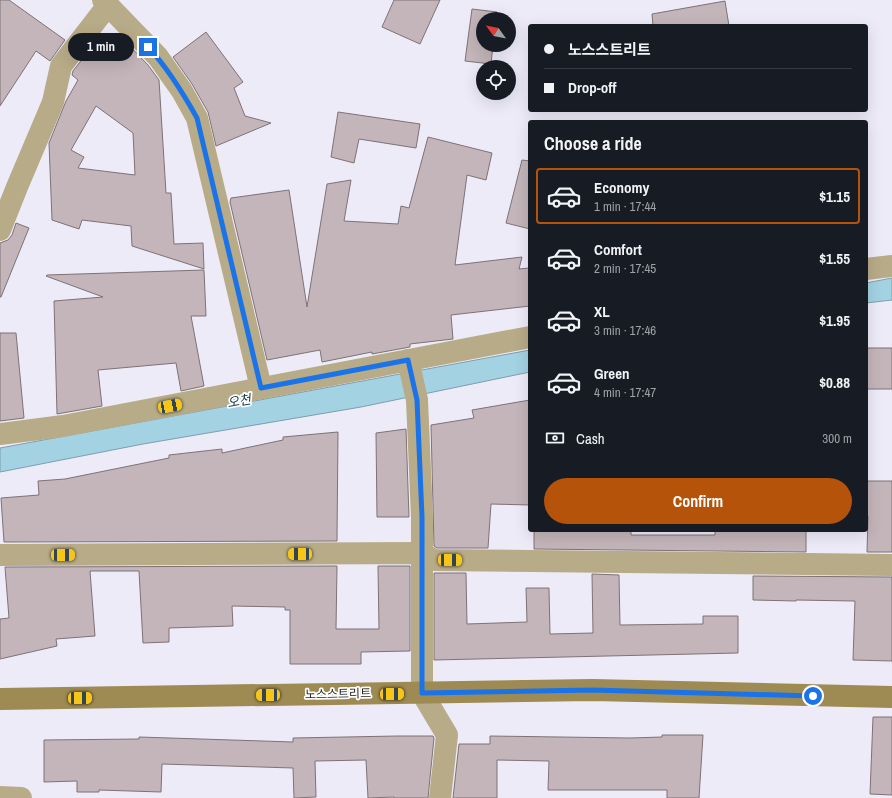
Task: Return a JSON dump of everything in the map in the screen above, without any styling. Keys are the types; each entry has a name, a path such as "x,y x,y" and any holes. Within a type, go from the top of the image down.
{"main road":[{"name":"노스스트리트","path":"0,699 593,690 892,697"}],"street":[{"path":"0,230 53,102 61,66 105,2 158,57 182,91 197,118 261,388"},
{"path":"868,269 892,266"},
{"path":"0,434 63,426 261,388 409,364 528,337"},
{"path":"409,364 417,400 422,517 422,693 447,735 440,798"},
{"path":"0,555 422,553 434,560 892,565"},
{"path":"0,798 21,798"}],"water":[{"path":"892,278 892,300 868,303 868,283"},
{"path":"528,350 528,372 361,407 143,444 0,472 0,448"}],"building":[{"path":"0,0 9,0 65,40 50,61 36,51 0,106"},
{"path":"394,0 440,0 420,44 382,27"},
{"path":"725,1 729,24 653,24 652,14"},
{"path":"472,9 497,12 476,12 476,52 492,52 491,60 476,60 476,62 465,61"},
{"path":"206,32 243,82 234,88 245,116 271,123 216,146 208,112 192,84 173,57"},
{"path":"101,35 117,46 122,38 148,65 159,80 166,193 171,193 174,244 203,243 204,269 132,246 131,226 82,220 79,229 52,220 49,143 66,101 78,80 72,75 73,71","holes":["96,106 133,133 135,175 78,168 84,157 71,150"]},
{"path":"338,112 420,124 416,148 359,139 354,163 331,157"},
{"path":"428,137 492,153 486,180 467,175 455,265 522,257 519,269 528,268 528,306 451,315 453,339 410,344 410,347 372,354 372,352 322,362 320,350 267,360 230,202 231,198 289,190 307,307 327,184 351,180 344,221 398,224 401,206 409,208"},
{"path":"522,160 528,161 528,228 506,223"},
{"path":"16,223 29,228 0,297 0,243 8,240 12,235"},
{"path":"204,270 206,316 191,316 204,386 181,391 176,363 98,370 102,406 57,414 54,301 103,297 46,276 47,275"},
{"path":"0,333 16,333 24,418 0,421"},
{"path":"868,348 892,348 892,389 868,389"},
{"path":"528,400 528,505 491,504 488,548 437,548 434,546 431,425 474,418 472,410"},
{"path":"406,429 409,517 377,517 376,433"},
{"path":"338,432 337,541 4,542 1,498 39,495 38,481 65,479 169,458 169,455 222,449 222,453 283,440 283,437"},
{"path":"868,481 892,481 892,552 867,552"},
{"path":"534,532 631,532 631,535 715,535 715,532 806,532 806,552 534,549"},
{"path":"337,566 336,629 379,629 378,566 410,566 410,651 361,652 361,664 290,664 290,610 285,610 285,607 232,606 233,626 169,628 169,642 143,643 139,571 90,571 95,636 56,639 57,646 0,659 0,619 9,618 5,567"},
{"path":"434,573 466,573 467,624 527,622 526,588 549,588 550,634 593,633 592,574 619,575 620,625 703,624 703,616 738,616 738,653 434,660"},
{"path":"753,576 892,577 892,661 853,660 855,601 753,600"},
{"path":"873,717 892,717 892,795 870,794"},
{"path":"662,735 703,735 699,798 667,798 667,790 548,790 549,761 497,760 497,798 453,798 459,744 490,744 490,736 630,738 662,737"},
{"path":"433,736 434,738 428,798 368,798 366,760 315,761 316,797 294,798 293,768 162,764 161,792 99,790 99,792 77,792 77,781 44,782 44,740 139,739 139,737 293,742 293,738"}],"route":[{"path":"148,47 158,57 182,91 197,118 261,388 408,360 417,400 422,517 422,693 593,690 813,696"}],"water label":[{"name":"오천","path":"239,401"}]}
